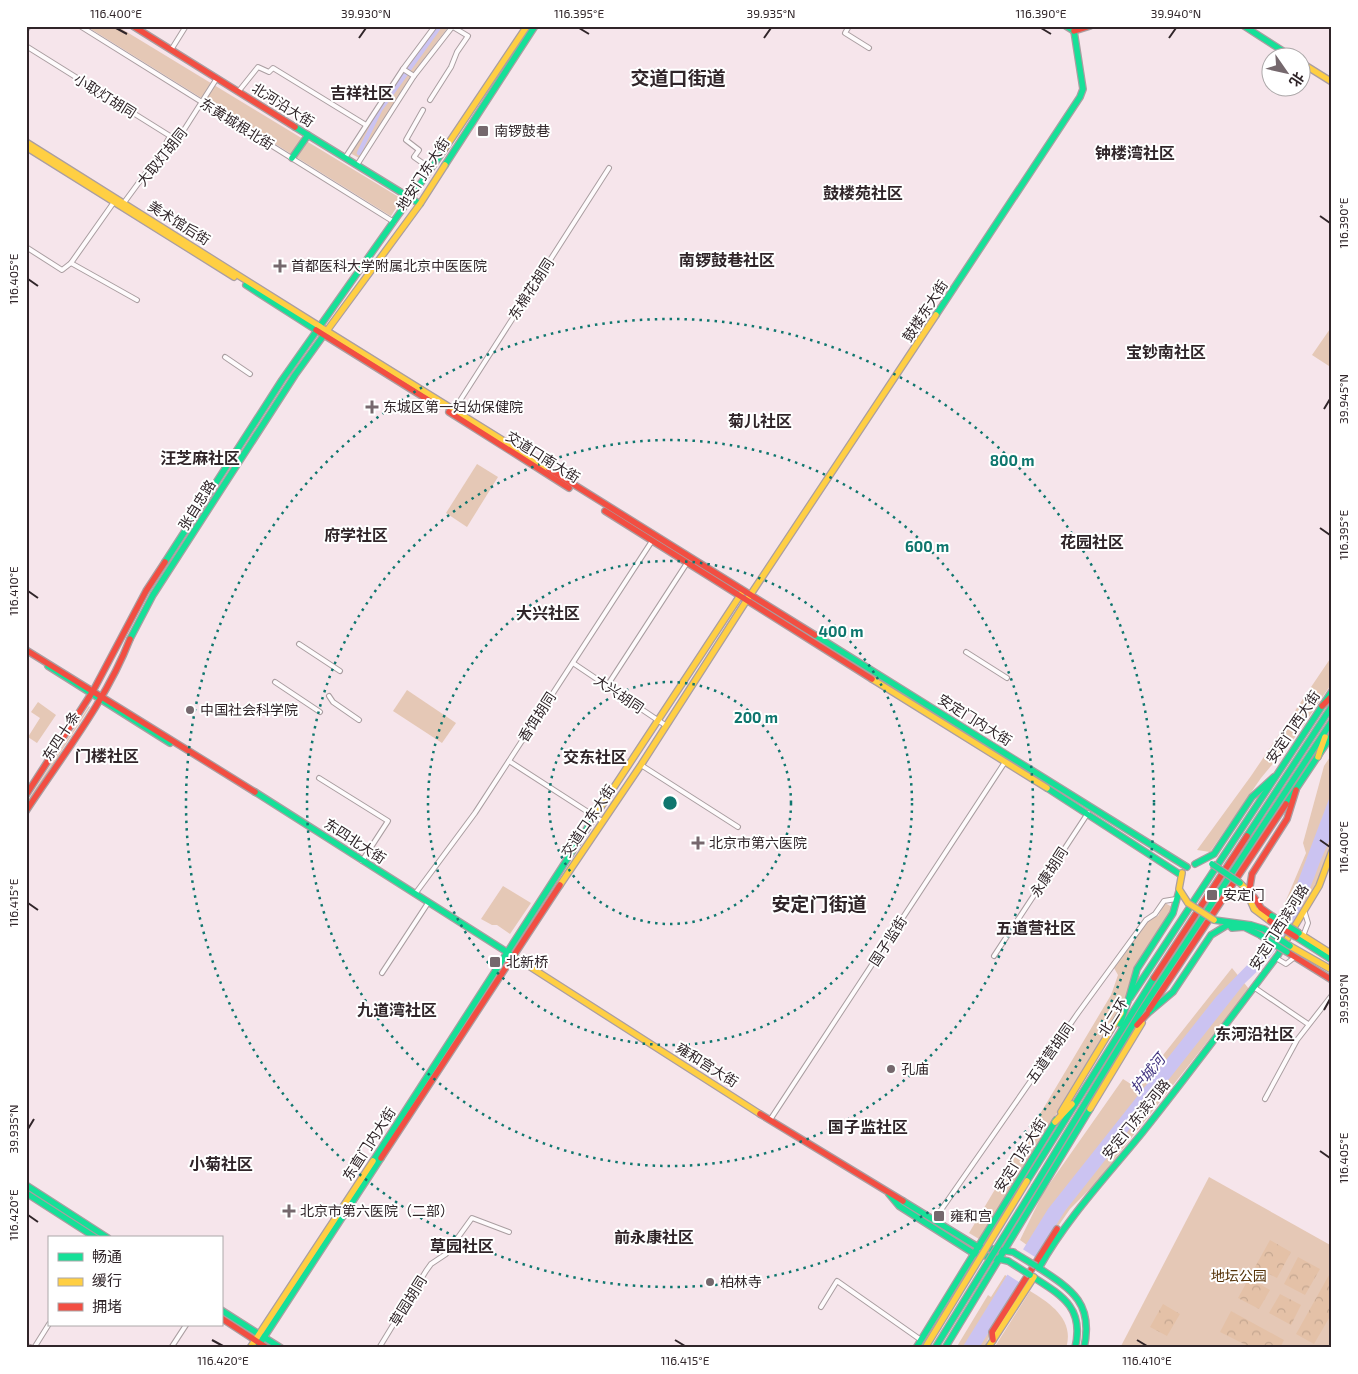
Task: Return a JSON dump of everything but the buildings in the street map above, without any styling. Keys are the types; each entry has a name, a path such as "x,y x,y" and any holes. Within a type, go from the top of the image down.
{"main road":[{"name":"北河沿大街","path":"133,26 420,204"},
{"name":"地安门东大街","path":"317,328 411,198 527,26"},
{"name":"地安门东大街","path":"326,334 420,204 535,26"},
{"path":"1066,26 1074,31 1090,26"},
{"path":"1244,26 1278,48"},
{"name":"鼓楼东大街","path":"749,596 1080,97 1083,89 1074,31"},
{"path":"1310,68 1332,82"},
{"path":"292,158 308,135"},
{"name":"美术馆后街","path":"26,142 317,328"},
{"name":"美术馆后街","path":"26,147 317,328"},
{"name":"交道口南大街","path":"317,328 653,539 749,596"},
{"name":"张自忠路","path":"92,693 146,591 317,328"},
{"name":"张自忠路","path":"100,698 120,663 132,634 153,595 295,375 321,336 326,334"},
{"name":"交道口南大街","path":"653,539 686,563 741,594 749,596"},
{"name":"交道口东大街","path":"507,952 741,594"},
{"name":"交道口东大街","path":"513,957 641,765 749,596"},
{"name":"安定门内大街","path":"749,596 1007,758 1187,867"},
{"name":"东四北大街","path":"26,650 507,952"},
{"name":"安定门西大街","path":"1274,777 1332,691"},
{"name":"东四十条","path":"26,795 92,693"},
{"path":"1322,706 1332,696"},
{"name":"东四十条","path":"26,810 100,698"},
{"name":"北二环","path":"926,1348 1115,1037 1332,706"},
{"path":"1318,756 1331,723"},
{"name":"北二环","path":"935,1348 1122,1041 1215,896 1331,723"},
{"path":"945,1348 1147,1014 1332,735"},
{"name":"安定门内大街","path":"1007,758 1181,876"},
{"path":"1128,1001 1260,804 1274,777"},
{"path":"1115,1037 1137,969 1173,913 1181,876 1187,867 1214,854 1252,797 1274,777"},
{"path":"1251,897 1252,874 1290,814 1296,790"},
{"name":"安定门西滨河路","path":"1256,988 1305,913 1319,886 1332,851"},
{"path":"1195,864 1212,864 1245,888 1258,914 1271,918 1332,954"},
{"path":"1179,891 1188,903 1214,920 1231,926 1248,928 1332,980"},
{"path":"1122,1041 1147,1014 1173,992 1211,935 1231,926 1246,922 1264,929 1332,970"},
{"path":"1299,935 1332,960"},
{"name":"雍和宫大街","path":"507,952 770,1120 978,1247"},
{"name":"东直门内大街","path":"259,1340 507,952"},
{"name":"东直门内大街","path":"250,1348 259,1340 513,957"},
{"name":"安定门东滨河路","path":"1037,1267 1078,1206 1095,1190 1256,988"},
{"name":"安定门东大街","path":"918,1347 1128,1001"},
{"path":"1055,1122 1086,1087"},
{"path":"1016,1183 1037,1197"},
{"path":"26,1185 105,1236"},
{"path":"26,1193 93,1236"},
{"name":"雍和宫大街","path":"888,1193 899,1206 974,1253 1008,1261 1062,1296 1074,1309 1079,1327 1075,1348"},
{"path":"993,1340 992,1332 1054,1234 1070,1212 1078,1206"},
{"path":"978,1247 1013,1252 1076,1294 1085,1307 1088,1322 1084,1348"},
{"path":"988,1348 1032,1276"},
{"path":"222,1311 267,1348"},
{"path":"222,1319 259,1340 281,1348"}],"street":[{"path":"26,30 29,26"},
{"name":"东黄城根北街","path":"80,26 394,222"},
{"path":"171,50 186,26"},
{"path":"345,158 403,69 435,26"},
{"path":"357,165 414,76 453,26 468,36 457,52 452,67 430,100"},
{"path":"845,26 848,28 845,32 869,48"},
{"name":"小取灯胡同","path":"26,46 170,136 162,151"},
{"path":"238,92 258,66 269,72 272,68 366,125"},
{"path":"403,69 414,76"},
{"name":"大取灯胡同","path":"124,204 162,151 175,144 217,78"},
{"path":"423,110 406,140 419,150 414,158 431,169"},
{"name":"东棉花胡同","path":"452,412 609,168"},
{"path":"26,247 62,270 71,263 114,202 124,204"},
{"path":"71,263 137,300"},
{"path":"225,357 250,374"},
{"name":"香饵胡同","path":"415,894 475,813 653,539"},
{"path":"607,686 686,563"},
{"path":"299,644 340,671"},
{"path":"966,652 1007,678"},
{"name":"大兴胡同","path":"573,663 665,725"},
{"path":"275,682 320,712"},
{"path":"329,696 333,702 358,720"},
{"name":"国子监街","path":"770,1120 1007,758"},
{"path":"509,762 602,821"},
{"path":"641,765 738,827"},
{"path":"319,778 388,821 362,860"},
{"name":"永康胡同","path":"994,956 1088,813"},
{"name":"五道营胡同","path":"934,1220 1078,1013 1146,920 1155,914 1164,901 1176,899"},
{"path":"382,973 428,903"},
{"path":"1299,935 1308,924 1305,913"},
{"path":"1276,958 1286,964 1299,951"},
{"path":"1256,988 1308,1024"},
{"path":"1265,1099 1297,1040 1332,995"},
{"name":"草园胡同","path":"379,1348 426,1271 446,1254 472,1218 509,1232"},
{"path":"820,1307 837,1281 921,1340"},
{"path":"26,1346 33,1348 48,1326"},
{"path":"171,1348 185,1326"}],"green space":[{"path":"86,26 117,26 402,199 391,216 389,215"},
{"path":"435,26 449,26 418,67 359,158 350,153"},
{"path":"1332,326 1332,368 1312,355"},
{"path":"477,464 498,477 467,527 446,513"},
{"path":"1332,656 1332,683 1296,736 1261,778 1210,852 1197,850 1251,776"},
{"path":"407,690 456,723 442,743 393,711"},
{"path":"38,702 56,715 37,743 28,737 40,718 31,712"},
{"path":"90,707 26,806 26,803"},
{"path":"1332,754 1332,845 1317,886 1296,923 1281,912 1306,853 1303,843 1324,766"},
{"path":"503,886 531,903 510,934 497,925 492,925 481,919"},
{"path":"1165,903 1172,907 1171,912 1136,967 1127,1000 979,1239 969,1233 1111,995 1118,975 1114,968 1146,920 1158,916"},
{"path":"1232,968 1249,989 1095,1184 1070,1209 1039,1254 1020,1240 1043,1193 1123,1079 1137,1088"},
{"name":"地坛公园","path":"1209,1177 1332,1246 1332,1348 1120,1348"},
{"path":"1270,1240 1291,1252 1277,1278 1255,1267"},
{"path":"1298,1257 1320,1269 1305,1295 1284,1284"},
{"path":"1005,1275 1020,1284 990,1333 985,1348 956,1348 988,1295 991,1297"},
{"path":"1329,1275 1332,1276 1332,1313 1314,1344 1296,1334"},
{"path":"1249,1278 1270,1290 1259,1309 1238,1298"},
{"path":"1030,1291 1053,1307 1064,1321 1068,1338 1066,1348 994,1348"},
{"path":"1280,1294 1301,1305 1291,1325 1269,1313"},
{"path":"1163,1304 1180,1314 1167,1336 1150,1327"},
{"path":"1231,1311 1284,1340 1280,1348 1252,1348 1220,1332"}],"shaded area":[{"path":"1332,791 1330,837 1299,913 1290,928 1270,957 1244,984 1065,1211 979,1348 962,1348 1048,1209 1216,997 1258,954 1289,905"}],"pier":[{"path":"1021,1248 1038,1259 1022,1284 1005,1273"}],"waterway":[{"path":"359,153 380,110 440,26"}],"traffic: fast":[{"path":"445,165 535,26"},
{"path":"1066,26 1074,31"},
{"path":"1244,26 1278,48"},
{"path":"936,315 1080,97 1083,89 1074,31"},
{"path":"295,127 420,204"},
{"path":"292,158 308,135"},
{"path":"165,562 282,380 444,150"},
{"path":"246,285 316,330"},
{"path":"130,639 153,595 295,375 326,332"},
{"path":"815,635 1187,867"},
{"path":"48,666 170,743"},
{"path":"1130,998 1332,691"},
{"path":"1247,836 1332,706"},
{"path":"1035,1186 1141,1011 1332,721"},
{"path":"1286,804 1332,735"},
{"path":"1195,864 1214,854 1252,797 1274,777"},
{"path":"1047,788 1181,875"},
{"path":"255,792 521,961"},
{"path":"373,1161 595,816"},
{"path":"1212,864 1240,883"},
{"path":"1128,1001 1137,969 1173,913 1179,891"},
{"path":"1272,916 1299,933"},
{"path":"1214,920 1251,925 1264,929"},
{"path":"1229,924 1232,928 1244,927 1260,935"},
{"path":"1147,1014 1173,992 1211,935 1229,924"},
{"path":"1264,929 1290,946"},
{"path":"1260,935 1287,952"},
{"path":"1296,937 1332,960"},
{"path":"1039,1268 1074,1215 1177,1089 1278,955 1287,939"},
{"path":"1027,1181 1154,978"},
{"path":"1120,1024 1128,1001"},
{"path":"945,1348 1090,1109"},
{"path":"916,1348 1056,1120"},
{"path":"257,1348 381,1158"},
{"path":"26,1185 105,1236"},
{"path":"935,1348 1035,1186"},
{"path":"26,1193 93,1236"},
{"path":"889,1194 899,1206 973,1253 1008,1261"},
{"path":"903,1201 978,1247 1013,1252"},
{"path":"1013,1252 1036,1266"},
{"path":"1008,1261 1030,1275"},
{"path":"1036,1266 1060,1282 1077,1298 1086,1319 1084,1348"},
{"path":"1030,1275 1052,1289 1068,1304 1073,1312 1077,1322 1075,1348"},
{"path":"222,1311 281,1348"}],"traffic: slow":[{"path":"444,150 527,26"},
{"path":"1310,68 1332,82"},
{"path":"26,142 319,326"},
{"path":"26,147 234,277"},
{"path":"326,332 420,204 445,165"},
{"path":"751,594 936,315"},
{"path":"319,326 549,469"},
{"path":"595,816 741,594"},
{"path":"560,885 641,765 750,595"},
{"path":"872,679 1047,788"},
{"path":"1318,757 1325,737"},
{"path":"1287,939 1319,886 1332,851"},
{"path":"1182,873 1179,889 1188,903"},
{"path":"1240,883 1245,888 1254,909 1270,921"},
{"path":"1188,903 1214,920"},
{"path":"1299,933 1332,954"},
{"path":"1290,946 1332,970"},
{"path":"521,961 760,1114"},
{"path":"1061,1112 1121,1013"},
{"path":"1090,1109 1142,1023"},
{"path":"1055,1122 1072,1104"},
{"path":"250,1348 373,1161"},
{"path":"925,1348 1027,1181"},
{"path":"988,1348 1034,1277"}],"traffic: jam":[{"path":"133,26 295,127"},
{"path":"1074,31 1090,26"},
{"path":"316,330 438,406"},
{"path":"449,412 569,488"},
{"path":"549,469 815,635"},
{"path":"605,511 872,679"},
{"path":"26,795 93,691 146,591 165,562"},
{"path":"26,811 96,706 109,684 130,639"},
{"path":"26,650 255,792"},
{"path":"1322,706 1332,696"},
{"path":"1248,898 1252,874 1287,819 1296,790"},
{"path":"1149,1010 1286,804"},
{"path":"1154,978 1247,836"},
{"path":"381,1158 560,885"},
{"path":"1248,898 1254,897 1261,908 1272,916"},
{"path":"1270,921 1296,937"},
{"path":"1287,952 1332,980"},
{"path":"1137,1025 1147,1014"},
{"path":"760,1114 903,1201"},
{"path":"993,1340 992,1332 1057,1229"},
{"path":"222,1319 267,1348"}],"place":[{"name":"南锣鼓巷","path":"483,131"},
{"name":"首都医科大学附属北京中医医院","path":"280,266"},
{"name":"东城区第一妇幼保健院","path":"372,407"},
{"name":"中国社会科学院","path":"190,710"},
{"name":"北京市第六医院","path":"698,843"},
{"name":"安定门","path":"1212,895"},
{"name":"北新桥","path":"495,962"},
{"name":"孔庙","path":"891,1069"},
{"name":"北京市第六医院（二部）","path":"289,1211"},
{"name":"雍和宫","path":"939,1216"},
{"name":"柏林寺","path":"710,1282"}],"district":[{"name":"交道口街道","path":"678,78"},
{"name":"吉祥社区","path":"362,93"},
{"name":"钟楼湾社区","path":"1135,153"},
{"name":"鼓楼苑社区","path":"863,193"},
{"name":"南锣鼓巷社区","path":"727,260"},
{"name":"宝钞南社区","path":"1166,352"},
{"name":"菊儿社区","path":"760,421"},
{"name":"汪芝麻社区","path":"200,458"},
{"name":"府学社区","path":"356,535"},
{"name":"花园社区","path":"1092,542"},
{"name":"大兴社区","path":"548,613"},
{"name":"门楼社区","path":"107,756"},
{"name":"交东社区","path":"595,757"},
{"name":"安定门街道","path":"819,904"},
{"name":"五道营社区","path":"1036,928"},
{"name":"九道湾社区","path":"397,1010"},
{"name":"东河沿社区","path":"1255,1034"},
{"name":"国子监社区","path":"868,1127"},
{"name":"小菊社区","path":"221,1164"},
{"name":"前永康社区","path":"654,1237"},
{"name":"草园社区","path":"462,1246"}],"water label":[{"name":"护城河","path":"1148,1074"}]}
